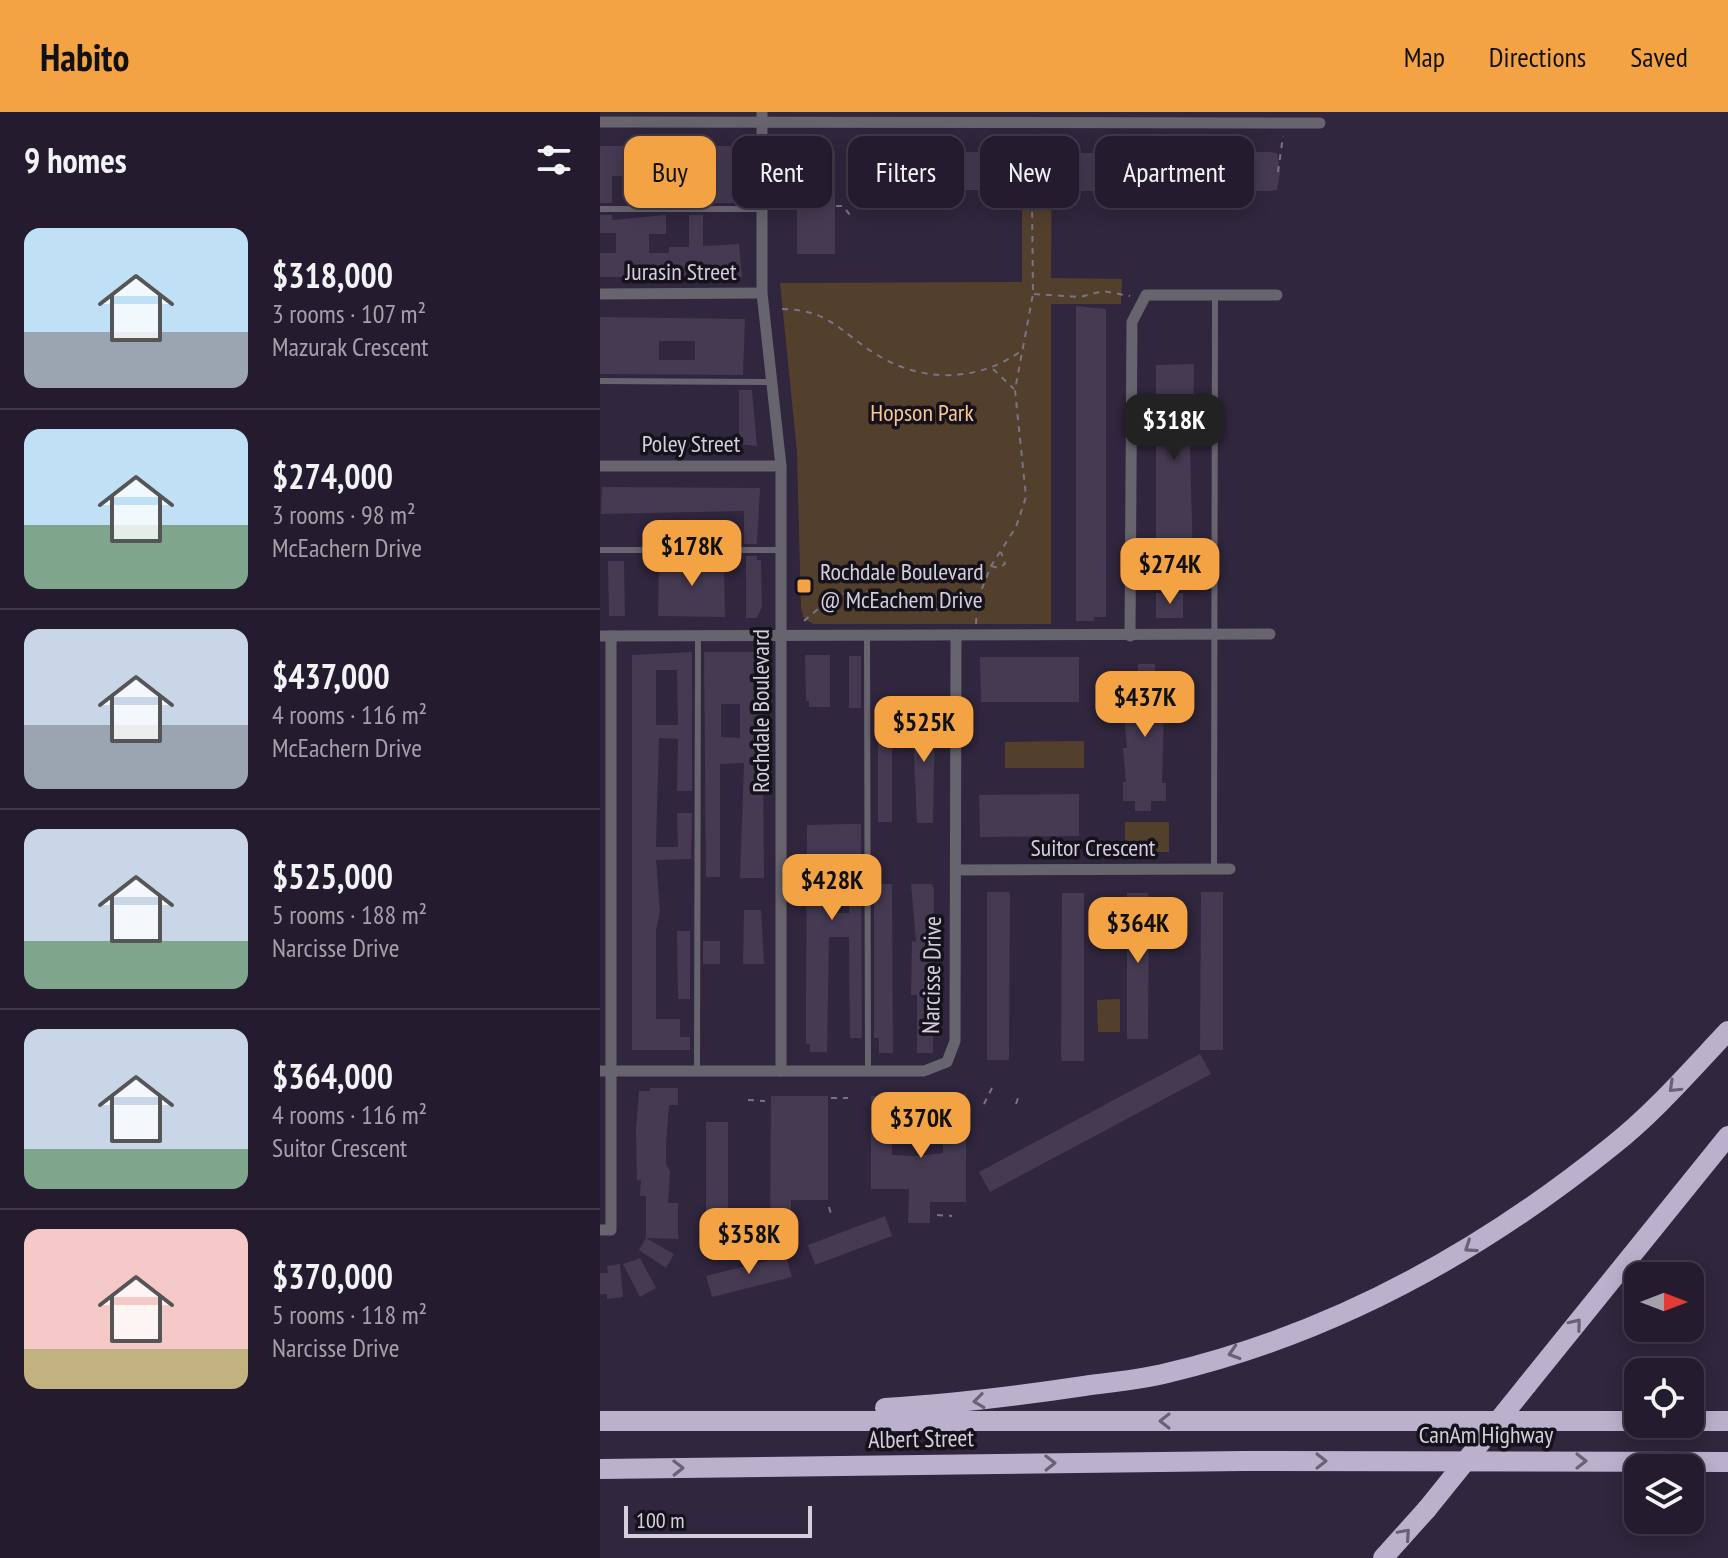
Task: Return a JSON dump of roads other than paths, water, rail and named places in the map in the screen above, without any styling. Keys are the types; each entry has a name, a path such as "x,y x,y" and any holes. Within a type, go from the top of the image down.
{"highway":[{"path":"808,1420 872,1409 974,1402 1166,1374 1261,1345 1362,1307 1457,1256 1614,1145 1728,1031"},
{"path":"1383,1558 1427,1509 1728,1136"},
{"name":"Albert Street","path":"600,1421 1243,1421"},
{"name":"CanAm Highway","path":"1243,1421 1624,1421"},
{"path":"1704,1421 1728,1421"},
{"name":"Albert Street","path":"600,1469 1243,1461"},
{"name":"CanAm Highway","path":"1243,1461 1728,1462"}],"street":[{"path":"600,122 762,117 1320,123"},
{"name":"Rochdale Boulevard","path":"762,117 762,293 781,466 783,550 781,1071"},
{"name":"Jurasin Street","path":"600,294 762,293"},
{"path":"1130,636 1132,322 1146,295 1277,295"},
{"name":"Poley Street","path":"600,466 781,466"},
{"path":"600,1230 611,1230 606,1071 606,636 1270,634"},
{"name":"Narcisse Drive","path":"606,1071 924,1071 947,1062 955,1041 956,635"},
{"name":"Suitor Crescent","path":"956,870 1230,869"}],"lane":[{"path":"600,209 761,209"},
{"path":"1214,869 1215,295"},
{"path":"600,381 773,382"},
{"path":"600,550 783,550"},
{"path":"867,635 868,1071"},
{"path":"697,1071 698,636"}],"place":[{"name":"Rochdale Boulevard @ McEachem Drive","path":"804,586"}],"park label":[{"name":"Hopson Park","path":"922,413"}]}
